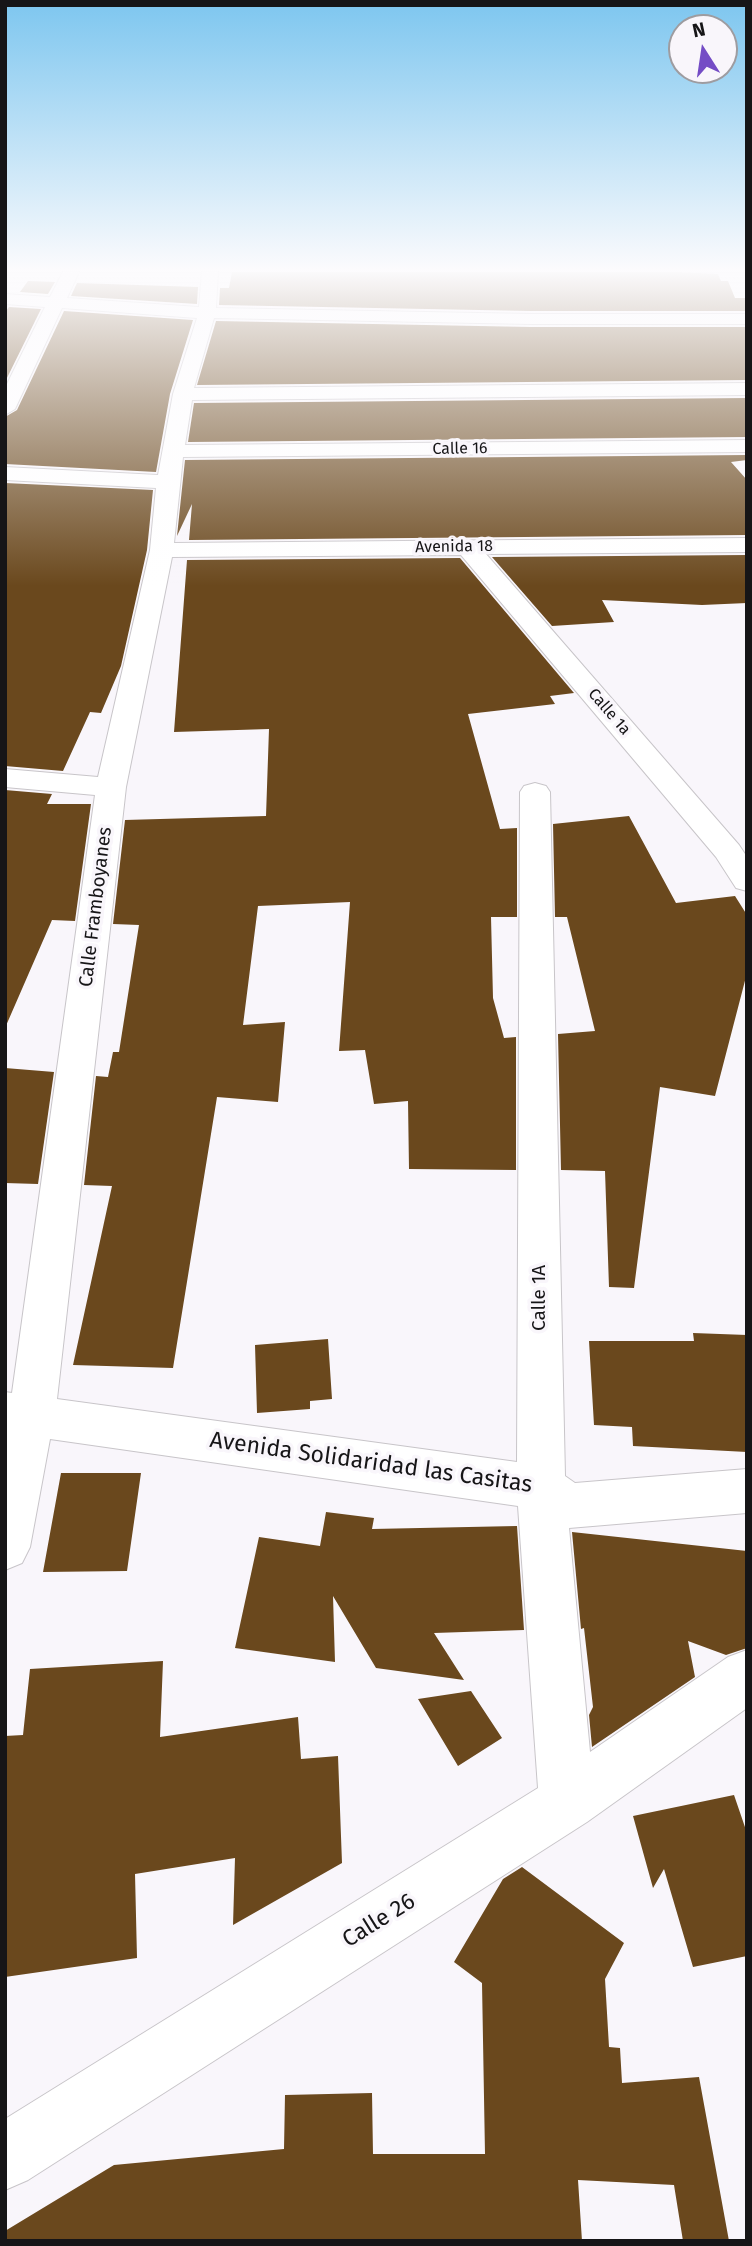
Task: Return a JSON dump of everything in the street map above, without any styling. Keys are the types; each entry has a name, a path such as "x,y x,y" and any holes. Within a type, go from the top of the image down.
{"street":[{"path":"5,409 20,377"},
{"name":"Calle Framboyanes","path":"5,1547 18,1413 111,787 162,550 171,466 188,377"},
{"path":"183,394 747,389"},
{"name":"Calle 16","path":"5,473 747,446"},
{"name":"Avenida 18","path":"162,550 747,545"},
{"name":"Calle 1a","path":"467,547 728,852 747,881"},
{"path":"5,778 111,787"},
{"name":"Calle 1A","path":"535,792 541,1487 567,1802"},
{"name":"Avenida Solidaridad las Casitas","path":"18,1413 541,1487 568,1506 747,1491"},
{"name":"Calle 26","path":"5,2157 567,1802 747,1676"}],"building":[{"path":"33,377 175,377 156,472 5,464 5,417 17,410"},
{"path":"199,377 747,377 747,380 197,385"},
{"path":"747,398 747,437 188,442 194,403"},
{"path":"747,455 747,460 731,462 747,480 747,535 189,540 192,504 177,536 185,460"},
{"path":"5,483 153,490 147,550 121,666 101,713 90,712 63,771 5,766"},
{"path":"747,555 747,603 702,605 602,600 614,622 552,626 492,557"},
{"path":"460,558 574,693 550,696 555,704 468,714 500,829 517,828 517,917 491,917 493,998 504,1038 516,1037 516,1170 409,1169 408,1101 374,1104 365,1050 339,1051 350,902 258,906 243,1025 285,1022 278,1102 217,1097 173,1368 73,1365 112,1186 84,1185 96,1076 108,1077 113,1052 119,1052 139,925 113,924 125,820 266,816 269,729 174,732 187,560"},
{"path":"5,790 52,794 47,804 91,804 75,921 52,920 5,1028"},
{"path":"629,816 676,903 735,896 747,915 747,973 715,1096 660,1087 634,1288 609,1287 605,1171 561,1170 558,1034 595,1031 567,917 555,917 553,824"},
{"path":"5,1068 54,1072 38,1184 5,1183"},
{"path":"693,1333 747,1335 747,1452 633,1446 632,1427 594,1425 589,1341 694,1341"},
{"path":"328,1339 332,1399 310,1401 310,1409 257,1413 255,1345"},
{"path":"61,1473 141,1473 127,1571 43,1572"},
{"path":"326,1512 374,1518 372,1529 517,1526 524,1630 434,1633 464,1680 376,1668 333,1596 335,1662 235,1648 259,1537 320,1546"},
{"path":"572,1532 747,1551 747,1648 726,1655 688,1641 695,1677 592,1747 589,1715 593,1707 584,1628 581,1629"},
{"path":"163,1661 160,1737 298,1717 301,1759 338,1756 342,1863 233,1925 235,1858 135,1874 137,1958 5,1977 5,1736 23,1735 30,1669"},
{"path":"471,1691 502,1738 458,1766 418,1699"},
{"path":"734,1795 747,1833 747,1956 693,1967 664,1869 653,1888 633,1816"},
{"path":"522,1867 624,1943 605,1979 609,2047 620,2048 622,2083 699,2077 729,2241 683,2241 674,2185 578,2180 582,2241 5,2241 5,2231 114,2165 284,2149 285,2095 372,2093 373,2154 485,2154 482,1983 454,1962 503,1879"}]}
